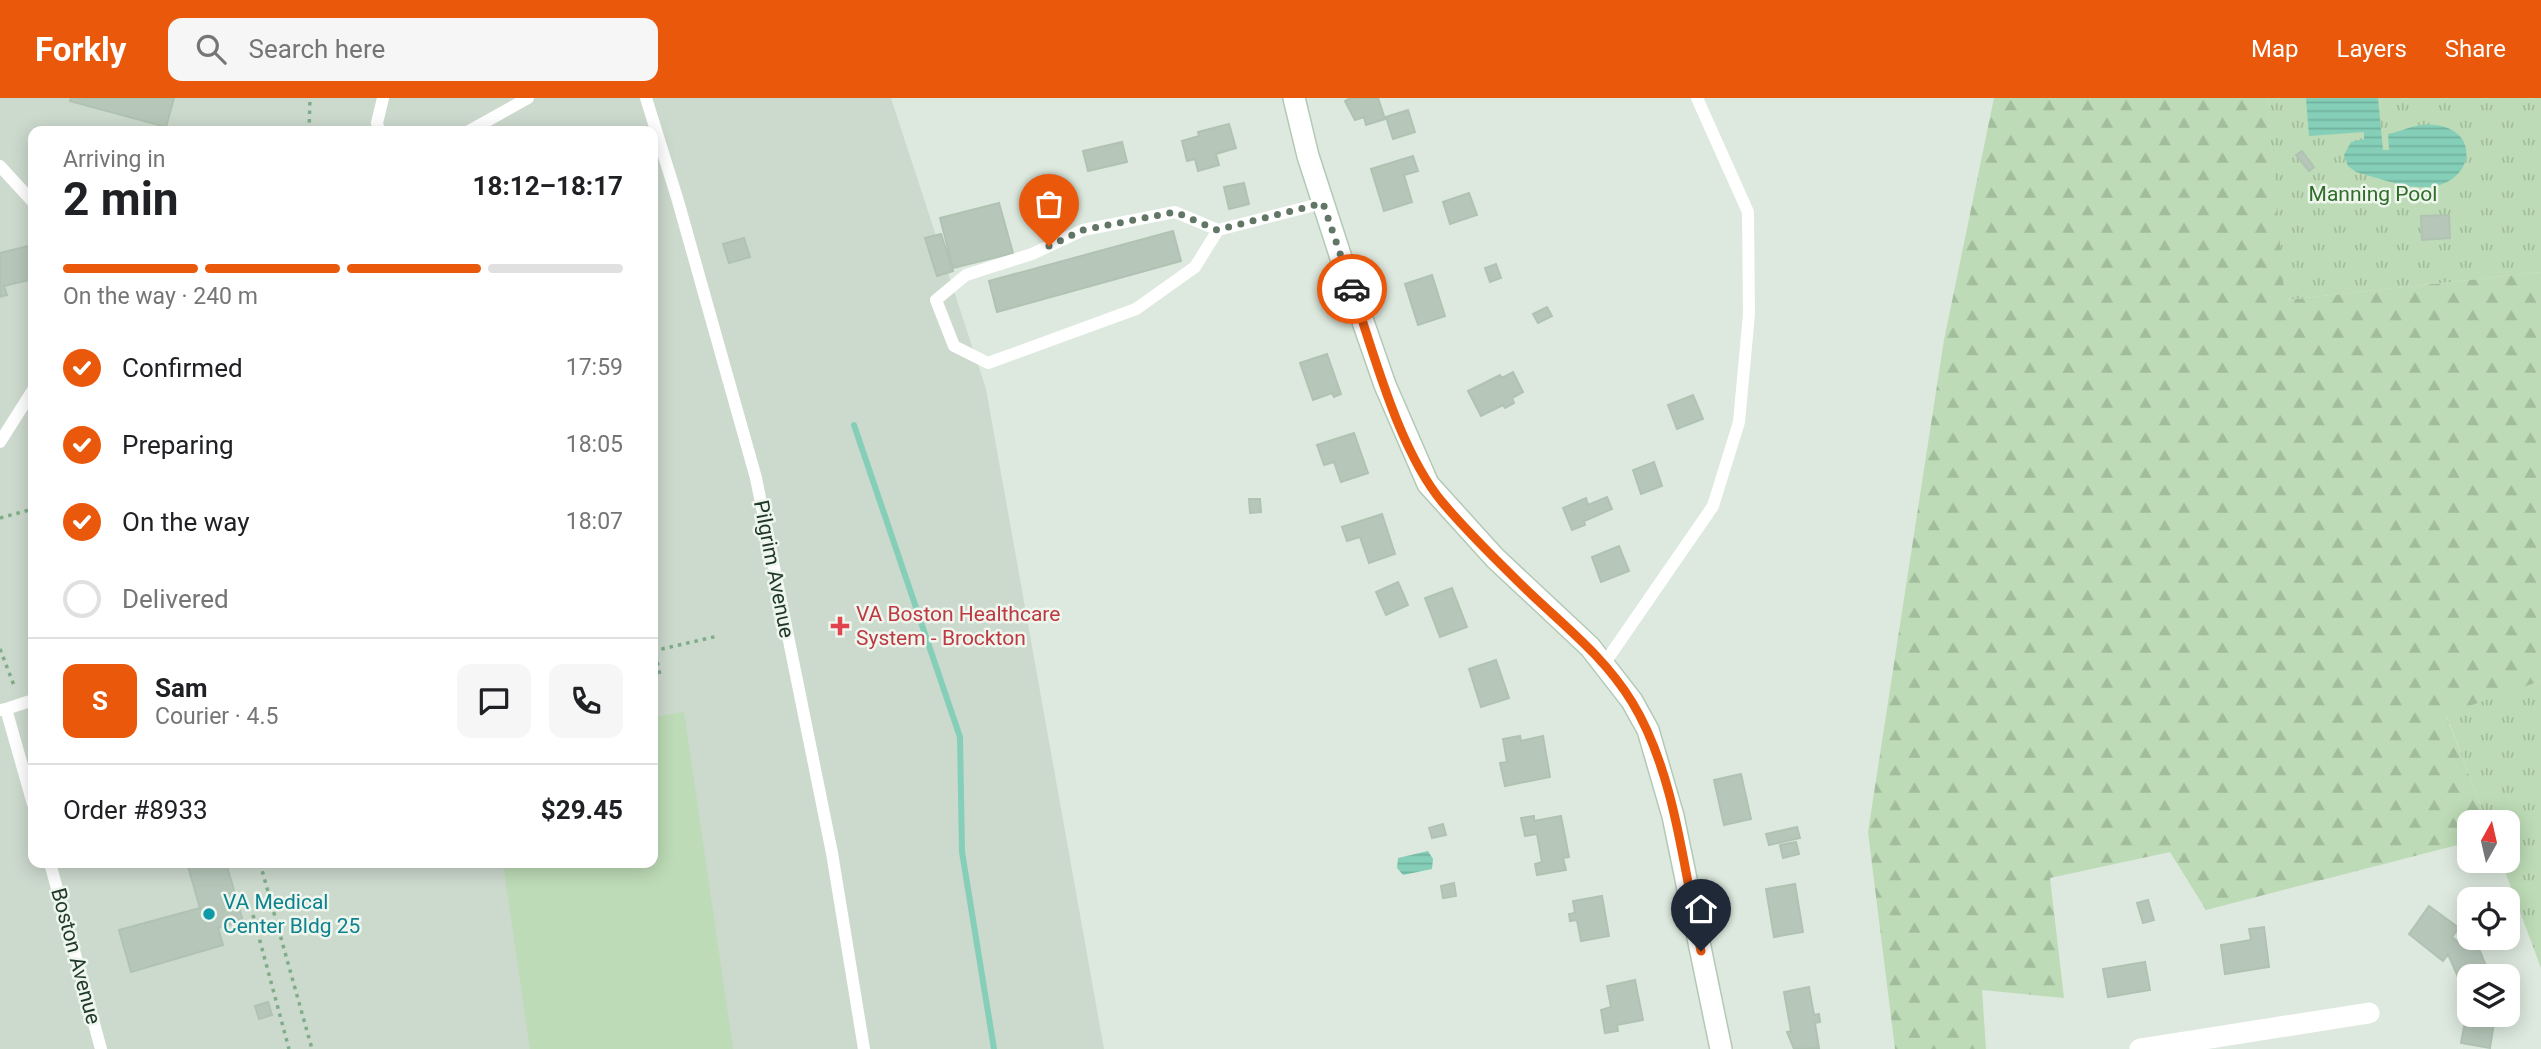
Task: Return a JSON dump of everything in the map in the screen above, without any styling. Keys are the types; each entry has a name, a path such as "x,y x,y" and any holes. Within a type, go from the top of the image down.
{"street":[{"path":"1294,98 1323,203 1385,385 1416,460 1429,484 1495,558 1604,664 1632,701 1655,750 1673,816 1721,1049"},
{"path":"2140,1049 2369,1013"}],"lane":[{"path":"378,126 383,98"},
{"path":"478,126 528,98"},
{"name":"Pilgrim Avenue","path":"646,98 655,126"},
{"path":"1604,664 1713,506 1739,422 1749,314 1748,212 1697,98"},
{"name":"Pilgrim Avenue","path":"658,137 756,478 832,853 864,1049"},
{"path":"0,166 28,197"},
{"path":"1217,230 1195,267 1136,309 988,363 954,346 936,300 966,275 1032,254 1083,230 1175,212 1217,230 1323,203"},
{"path":"0,442 28,398"},
{"path":"28,702 3,709 28,788"},
{"name":"Boston Avenue","path":"51,868 101,1049"}],"path":[{"path":"309,126 310,98"},
{"path":"0,518 28,510"},
{"path":"658,650 718,636"},
{"path":"0,649 16,693"},
{"path":"261,868 312,1049"},
{"path":"253,915 289,1049"}],"shaded area":[{"name":"VA Boston Healthcare System - Brockton","path":"0,98 891,98 986,389 1104,1049 0,1049"},
{"path":"2306,98 2378,98 2383,150 2389,150 2388,134 2423,125 2450,129 2460,136 2465,145 2463,167 2445,183 2430,187 2402,185 2356,172 2348,166 2344,155 2351,142 2364,139 2364,132 2309,136"},
{"path":"1428,851 1433,859 1432,869 1403,875 1397,868 1398,858"}],"green space":[{"path":"1994,98 2267,98 2286,300 2541,272 2541,681 2446,715 2482,810 2457,810 2457,845 2206,910 2170,852 2050,878 2064,998 1982,990 1986,1049 1895,1049 1868,832 1944,340"},
{"name":"Manning Pool","path":"2267,98 2541,98 2541,272 2285,300"},
{"path":"2541,681 2541,968 2520,912 2520,887 2511,887 2505,873 2520,873 2520,810 2482,810 2446,714"},
{"path":"684,712 733,1049 530,1049 504,868 658,868 658,716"}],"building":[{"path":"71,98 174,98 166,126 70,101"},
{"path":"1350,98 1378,98 1385,119 1366,125 1364,117 1355,120 1345,101"},
{"path":"1408,110 1415,132 1393,139 1386,117"},
{"path":"1229,124 1236,148 1216,154 1219,165 1198,171 1195,159 1187,161 1182,141 1199,136 1198,132"},
{"path":"1122,142 1127,162 1088,171 1083,151"},
{"path":"2302,151 2314,167 2309,171 2296,155"},
{"path":"1413,156 1418,171 1404,175 1412,202 1384,211 1371,169"},
{"path":"1244,183 1249,204 1229,209 1224,187"},
{"path":"1469,193 1477,215 1450,224 1443,202"},
{"path":"999,203 1013,253 953,268 940,218"},
{"path":"2449,215 2450,238 2422,240 2421,216"},
{"path":"1173,231 1181,261 997,312 989,281"},
{"path":"941,234 953,271 937,276 925,238"},
{"path":"744,238 750,257 729,263 723,244"},
{"path":"28,246 28,280 4,286 7,295 0,297 0,253"},
{"path":"1496,264 1501,278 1490,282 1485,268"},
{"path":"1432,275 1445,316 1418,325 1405,284"},
{"path":"1547,307 1552,316 1538,323 1533,314"},
{"path":"1327,354 1341,394 1334,397 1332,393 1313,400 1300,363"},
{"path":"1513,372 1523,392 1512,398 1514,403 1505,408 1503,405 1481,416 1468,391 1500,375 1502,378"},
{"path":"1693,395 1703,419 1677,429 1668,405"},
{"path":"1354,433 1368,473 1341,482 1334,462 1324,465 1317,445"},
{"path":"1654,462 1662,486 1641,494 1633,470"},
{"path":"1607,497 1612,509 1584,521 1585,525 1572,530 1563,508 1586,498 1588,505"},
{"path":"1249,499 1260,499 1261,512 1250,513"},
{"path":"1382,514 1395,554 1369,563 1360,537 1347,541 1342,527"},
{"path":"1619,546 1629,571 1601,582 1592,557"},
{"path":"1398,582 1408,605 1386,615 1376,592"},
{"path":"1452,588 1467,627 1440,637 1425,598"},
{"path":"1496,660 1509,698 1481,707 1469,669"},
{"path":"1520,736 1521,741 1543,736 1550,777 1505,786 1500,763 1507,762 1503,739"},
{"path":"1741,774 1751,819 1724,825 1714,780"},
{"path":"1534,816 1534,821 1561,816 1569,857 1563,858 1566,870 1537,875 1535,864 1542,862 1537,834 1525,836 1521,818"},
{"path":"1443,824 1446,835 1432,838 1429,828"},
{"path":"1797,827 1800,838 1769,845 1766,834"},
{"path":"1796,842 1799,854 1783,858 1780,845"},
{"name":"VA Medical Center Bldg 25","path":"188,868 227,868 243,921 218,928 223,945 131,972 119,930 200,908"},
{"path":"1454,883 1456,896 1443,898 1441,886"},
{"path":"1795,884 1803,932 1774,937 1766,889"},
{"path":"1602,896 1609,936 1581,941 1577,920 1570,921 1569,914 1575,913 1573,901"},
{"path":"2148,900 2154,920 2143,923 2137,903"},
{"path":"2429,906 2457,927 2452,937 2457,941 2457,950 2479,950 2485,964 2457,964 2457,975 2448,954 2443,961 2409,934"},
{"path":"2264,927 2269,967 2225,974 2221,945 2251,940 2249,929"},
{"path":"2145,962 2150,990 2108,997 2103,969"},
{"path":"1635,980 1643,1020 1617,1025 1618,1031 1605,1033 1601,1010 1611,1007 1607,986"},
{"path":"1809,987 1814,1015 1819,1014 1820,1022 1815,1023 1819,1048 1794,1049 1787,1032 1791,1031 1784,992"},
{"path":"268,1002 272,1015 259,1019 255,1006"},
{"path":"2464,1027 2493,1027 2490,1048 2461,1043"}],"waterway":[{"path":"854,425 960,737 962,852 994,1049"}],"way so far":[{"path":"1049,246 1083,230 1175,212 1217,230 1323,203 1352,289"}],"place":[{"name":"VA Boston Healthcare System - Brockton","path":"840,626"},
{"name":"VA Medical Center Bldg 25","path":"209,914"}],"route":[{"path":"1352,289 1385,385 1416,460 1429,484 1443,503 1495,558 1590,647 1632,701 1648,730 1673,816 1701,951"}]}
